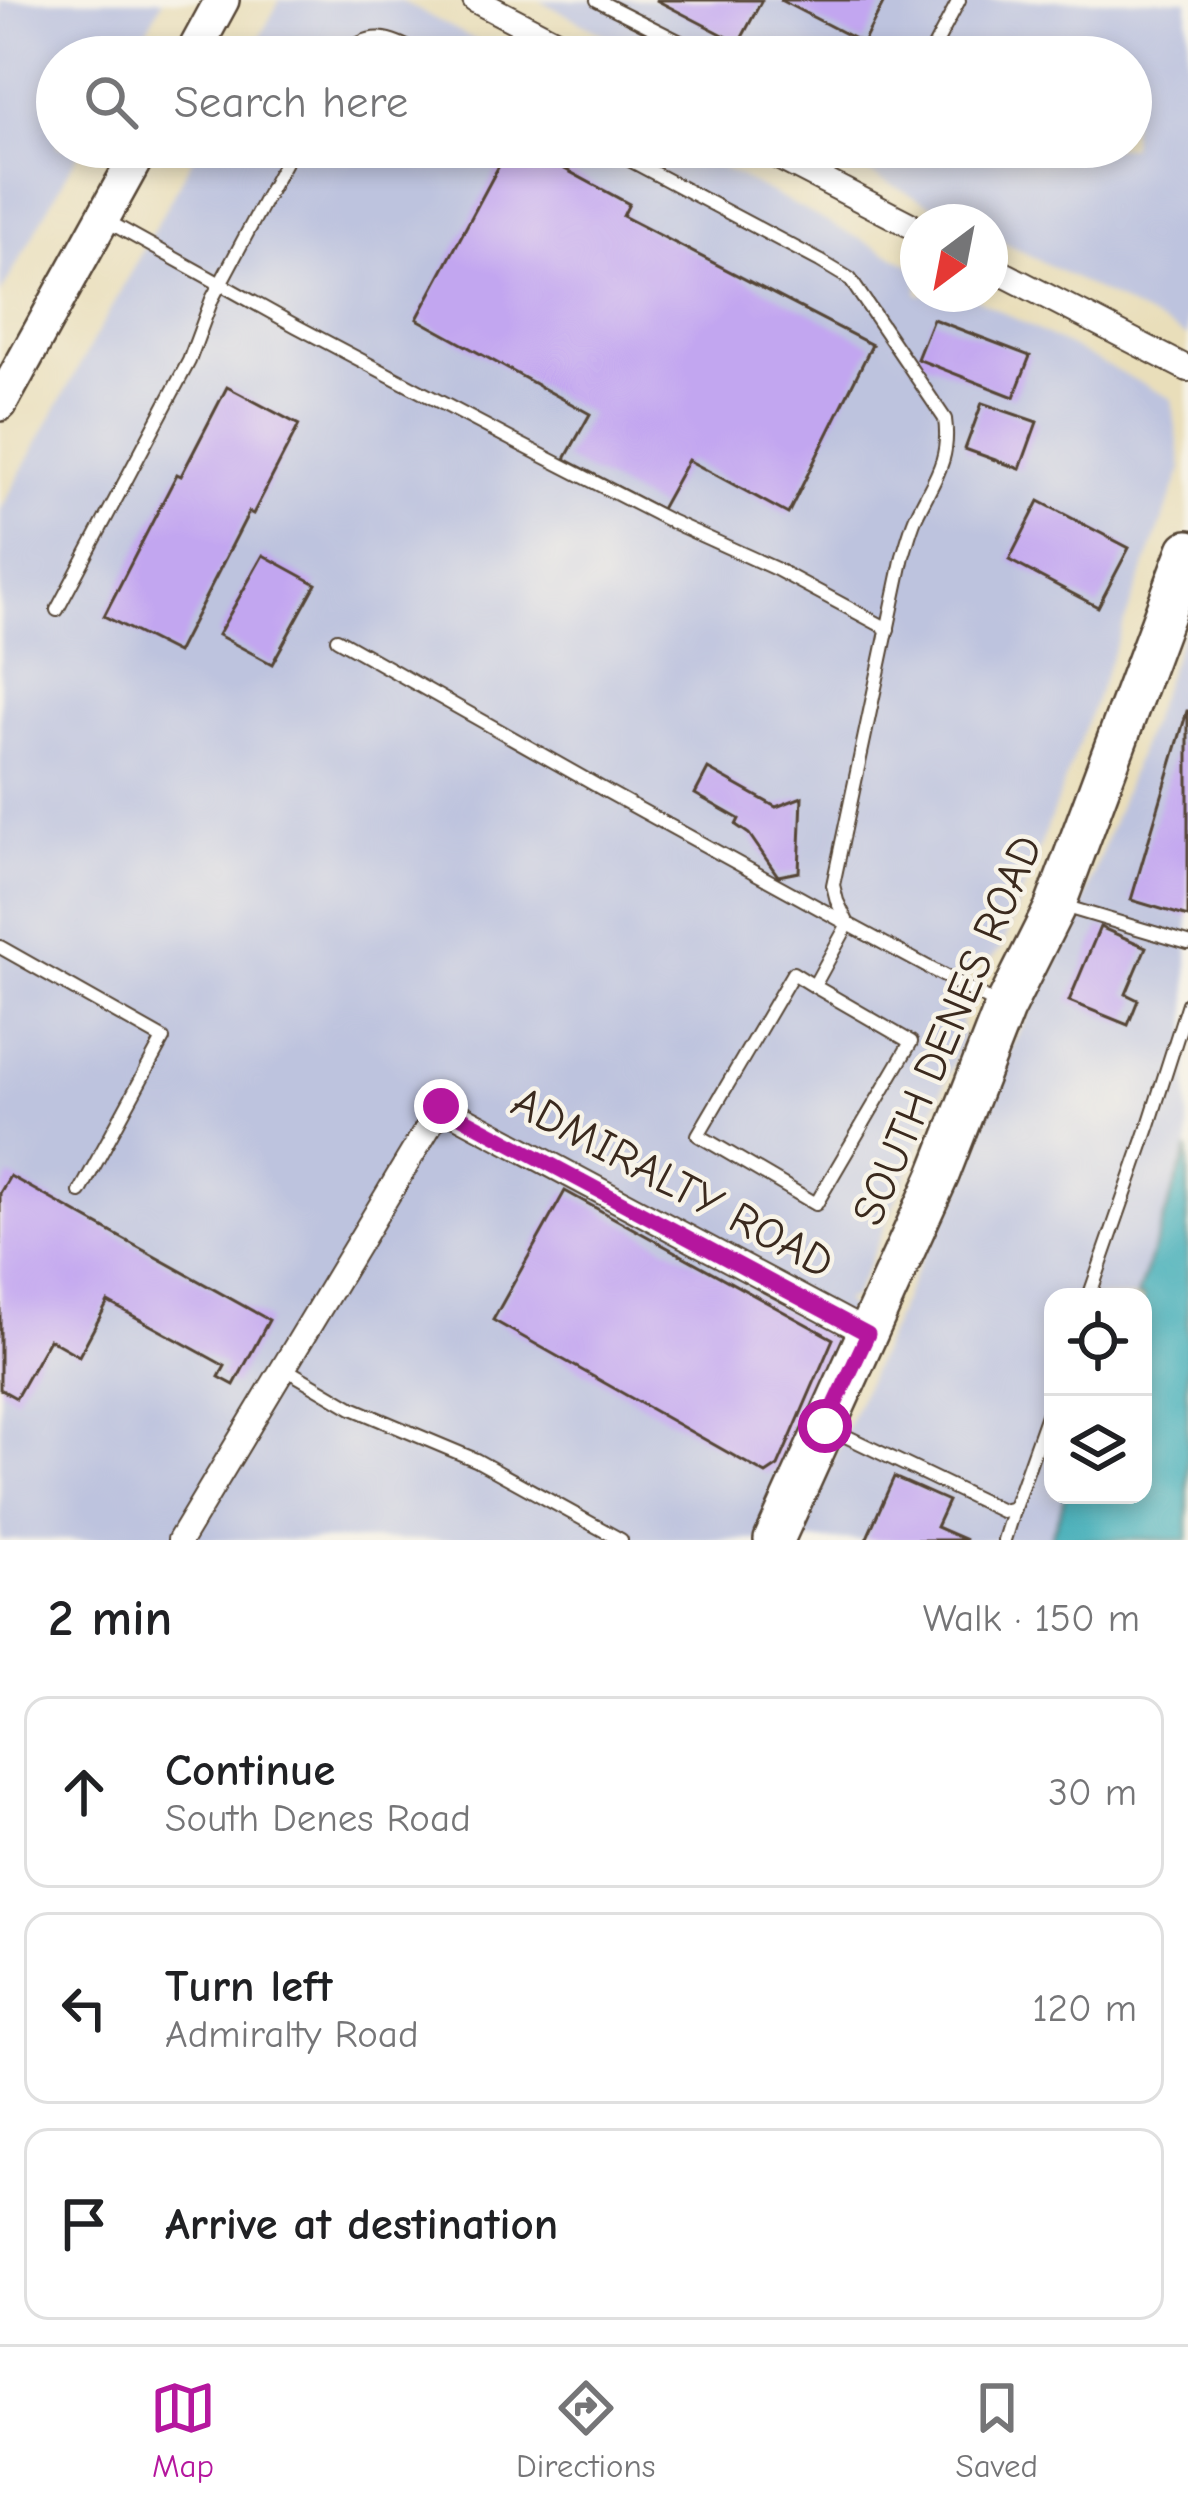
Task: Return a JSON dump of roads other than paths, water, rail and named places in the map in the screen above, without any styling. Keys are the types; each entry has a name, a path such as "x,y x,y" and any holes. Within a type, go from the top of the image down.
{"main road":[{"name":"SOUTH DENES ROAD","path":"774,1540 939,1174 1004,1009 1056,904 1188,550"}],"street":[{"path":"202,36 222,0"},
{"path":"475,0 544,36"},
{"path":"0,404 130,168"},
{"path":"799,168 900,221"},
{"path":"1008,276 1188,369"},
{"name":"ADMIRALTY ROAD","path":"180,1540 441,1106 868,1334"}],"lane":[{"path":"597,0 668,36"},
{"path":"940,36 959,0"},
{"path":"57,610 189,361 220,284 281,168"},
{"path":"645,168 850,279 945,419 944,464 902,556 833,885 848,924"},
{"path":"103,218 516,442 888,628"},
{"path":"337,638 1004,1009"},
{"path":"1056,904 1188,944"},
{"path":"814,986 848,924"},
{"path":"0,947 163,1039 80,1192"},
{"path":"793,973 814,986 910,1042 816,1204 698,1135 793,973"},
{"path":"1092,1288 1188,1003"},
{"path":"284,1367 352,1408 476,1460 621,1540"},
{"path":"1004,1540 1044,1423"},
{"path":"825,1426 1002,1511 1014,1508"}],"water":[{"path":"1188,1149 1188,1540 1050,1540 1063,1504 1152,1504 1152,1288 1140,1288"}]}
